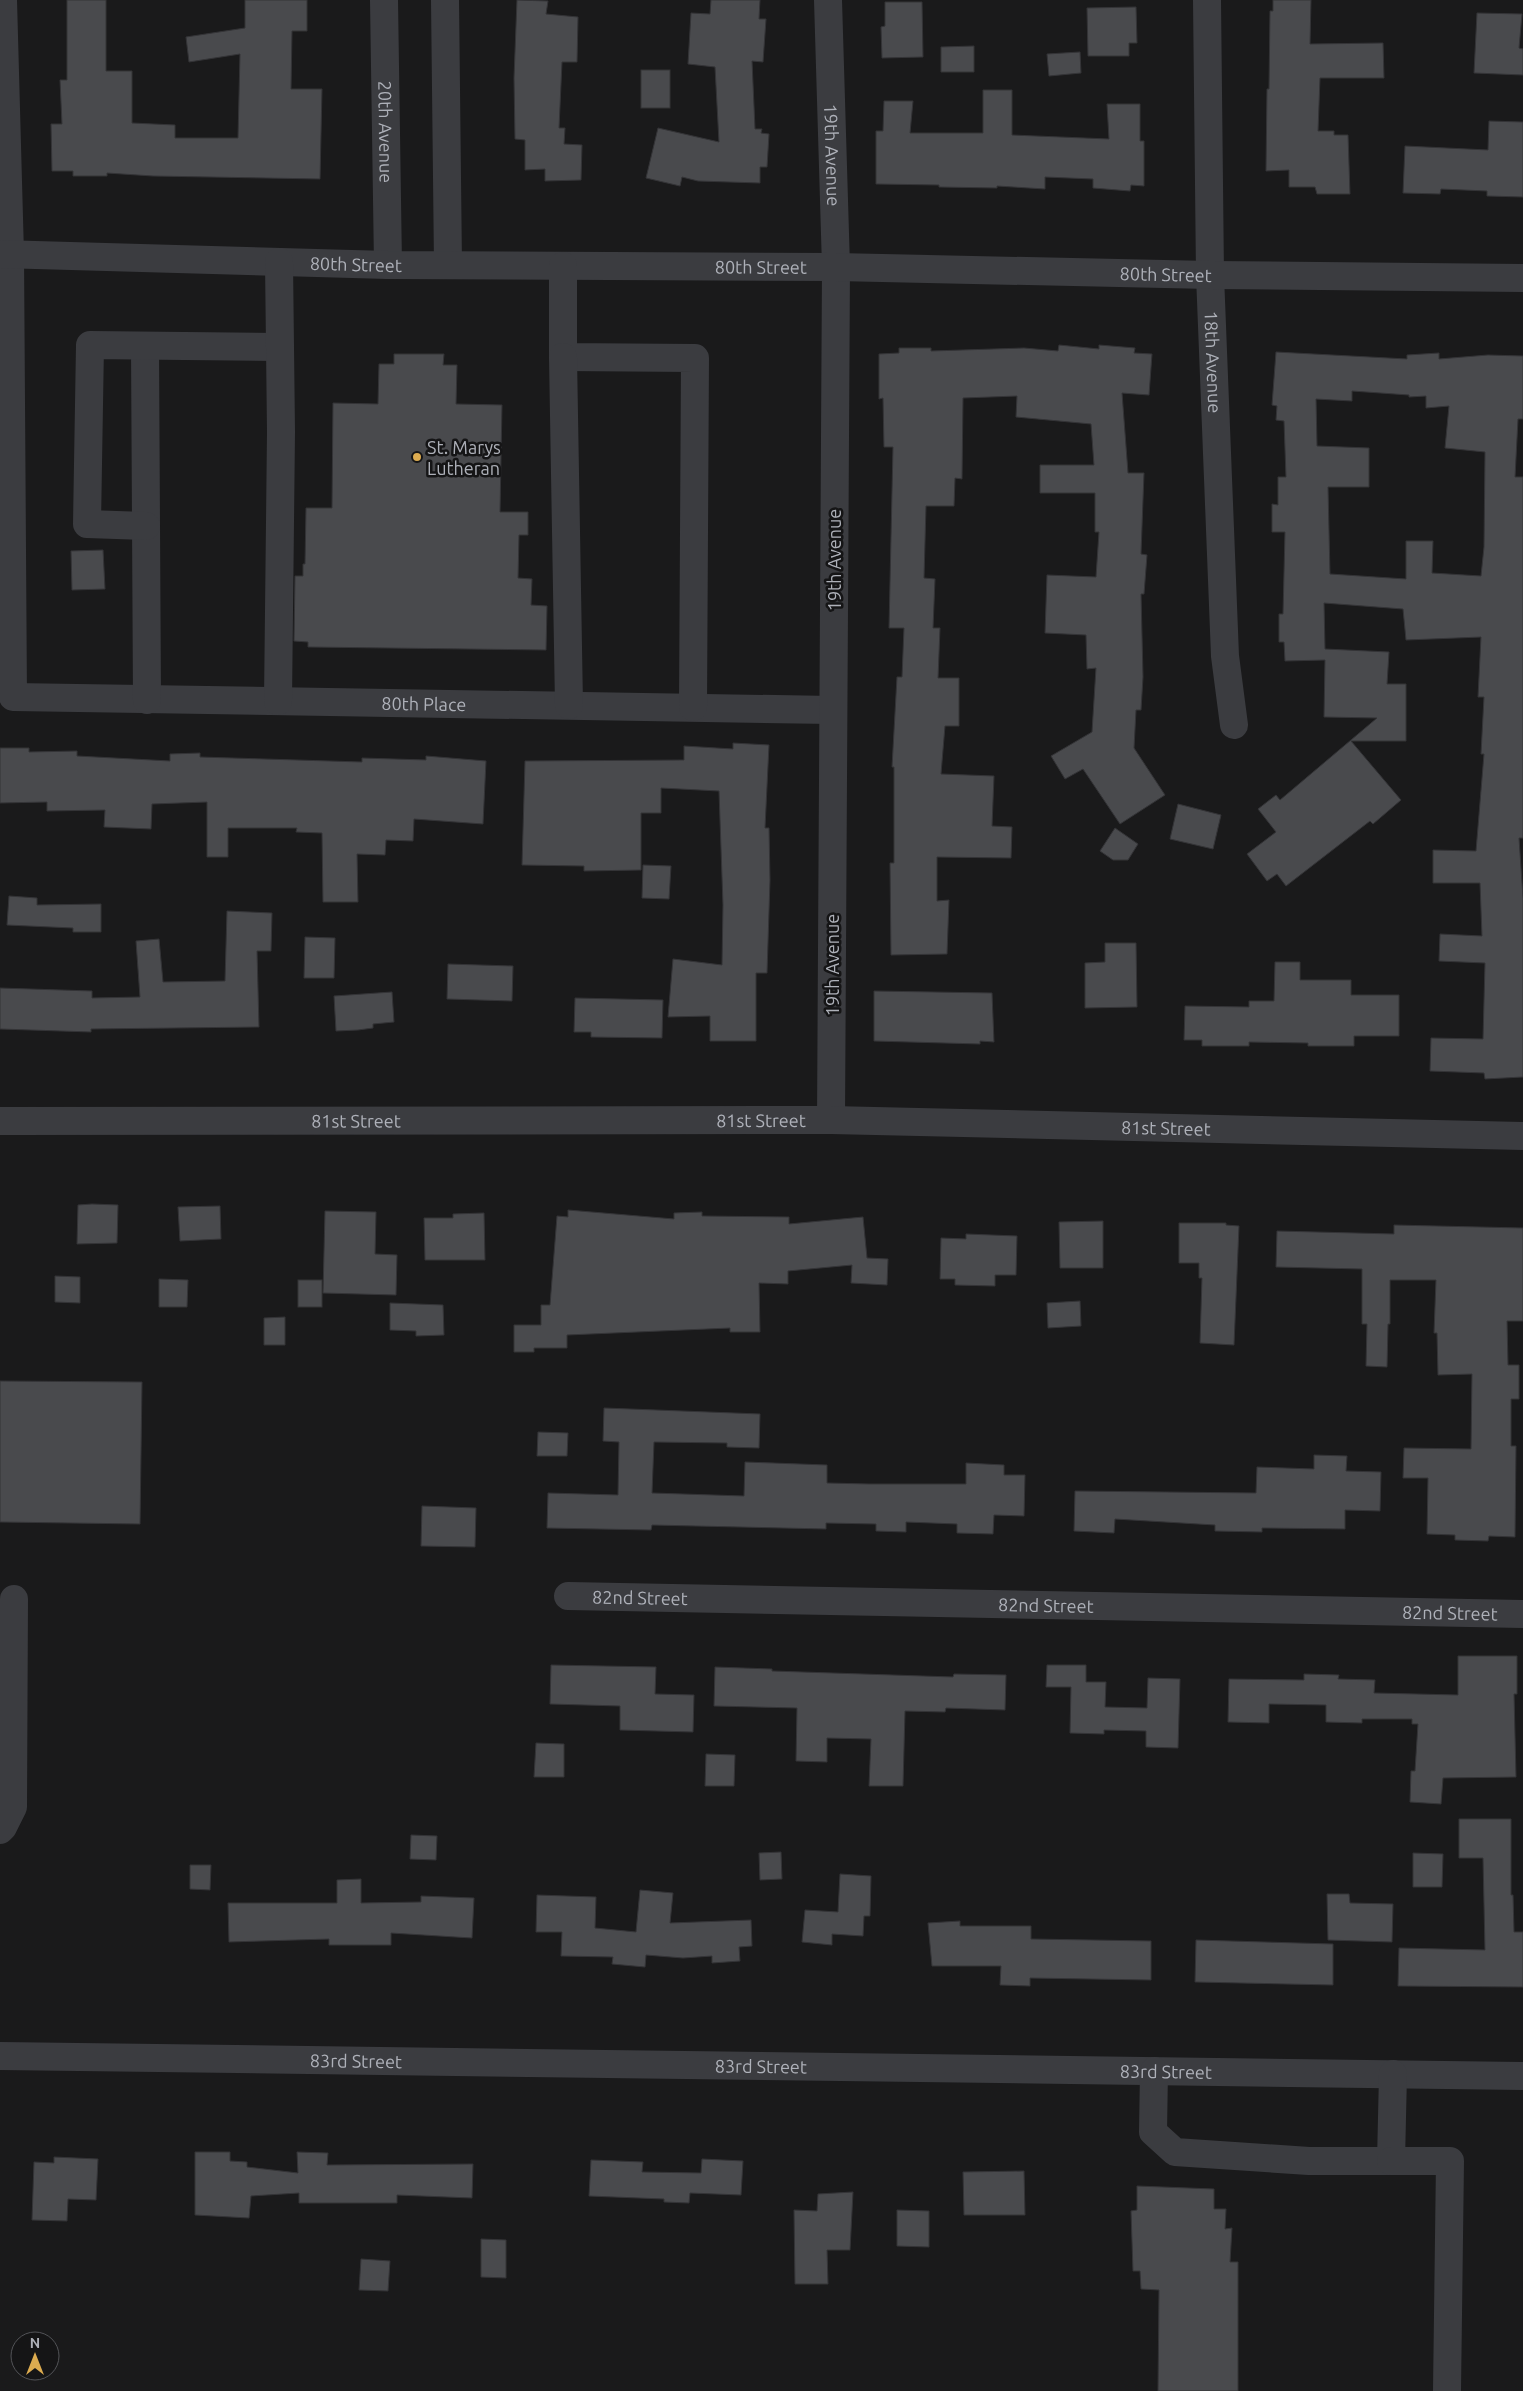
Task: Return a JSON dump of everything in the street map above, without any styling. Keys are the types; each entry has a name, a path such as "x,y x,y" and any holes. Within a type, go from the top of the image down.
{"street":[{"path":"4,0 6,585"},
{"name":"20th Avenue","path":"384,0 388,265"},
{"path":"445,0 448,265"},
{"name":"19th Avenue","path":"828,0 836,267 831,1120"},
{"name":"18th Avenue","path":"1207,0 1210,275 1225,656 1234,724"},
{"name":"80th Street","path":"5,254 388,265 836,267 1210,275 1523,278"},
{"path":"278,701 279,262"},
{"path":"563,266 569,706"},
{"path":"146,526 87,524 90,345 280,347"},
{"path":"145,347 147,700"},
{"path":"563,357 695,358 693,707"},
{"name":"80th Place","path":"6,585 13,697 833,710"},
{"name":"81st Street","path":"0,1121 831,1120 1523,1136"},
{"name":"82nd Street","path":"568,1596 1523,1614"},
{"path":"0,1830 4,1827 13,1807 18,1599"},
{"name":"83rd Street","path":"0,2056 1523,2076"},
{"path":"1154,2071 1153,2132 1176,2152 1308,2161 1450,2161 1447,2391"},
{"path":"1391,2161 1393,2074"}],"building":[{"path":"67,0 106,0 106,71 132,71 132,123 175,125 175,138 238,138 240,54 189,62 186,37 245,28 245,0 307,0 307,31 292,31 291,89 322,89 320,179 153,176 107,173 107,176 73,176 73,171 52,171 51,124 62,124 60,80 67,80"},
{"path":"517,0 548,1 546,14 578,17 577,62 562,62 559,128 565,128 564,144 582,145 581,180 545,181 545,169 525,170 525,140 515,139 514,78"},
{"path":"711,0 760,0 759,19 766,19 763,62 752,61 755,129 762,129 761,133 769,134 767,167 760,167 760,183 698,181 682,177 680,186 646,178 658,128 719,142 715,67 688,64 691,13 710,14"},
{"path":"1273,0 1311,0 1310,44 1383,43 1384,78 1320,78 1318,131 1334,131 1334,135 1348,135 1350,194 1317,194 1315,187 1289,187 1289,170 1266,171 1270,11 1273,11"},
{"path":"885,2 922,2 923,57 882,58 881,27 885,26"},
{"path":"1136,7 1137,43 1129,43 1129,56 1088,56 1087,8"},
{"path":"1477,13 1522,14 1519,48 1523,49 1523,75 1474,73"},
{"path":"974,46 974,72 941,72 941,47"},
{"path":"1080,52 1081,73 1049,76 1047,54"},
{"path":"641,70 670,70 670,108 641,108"},
{"path":"983,90 1012,90 1012,135 1109,139 1107,104 1140,104 1140,141 1144,141 1144,186 1131,185 1130,191 1093,188 1093,179 1045,177 1045,189 997,186 997,188 876,184 876,131 883,131 884,101 913,101 910,133 983,133"},
{"path":"1489,121 1523,122 1523,197 1487,196 1487,191 1441,189 1440,194 1403,193 1405,146 1488,150"},
{"path":"1059,345 1099,349 1099,345 1135,348 1134,353 1152,354 1149,395 1122,393 1128,473 1144,473 1141,554 1147,555 1144,594 1141,594 1143,677 1141,710 1136,710 1134,748 1165,795 1120,824 1083,769 1065,779 1051,756 1092,732 1096,668 1087,669 1086,635 1045,633 1047,575 1096,577 1099,532 1095,532 1095,493 1040,493 1040,465 1094,465 1091,424 1016,417 1017,396 963,398 962,479 955,478 954,506 926,506 924,578 935,579 933,628 940,628 938,678 959,678 959,726 945,726 941,774 994,776 992,826 1012,827 1011,858 937,857 937,901 949,900 947,954 891,955 890,863 894,863 894,767 892,767 897,677 902,677 904,628 889,628 893,447 884,447 883,398 879,399 879,354 899,353 899,348 931,348 931,351 1024,348 1058,351"},
{"path":"1276,352 1407,359 1407,355 1439,353 1439,359 1488,355 1523,356 1523,419 1518,419 1515,477 1523,477 1523,838 1519,838 1523,898 1523,1077 1485,1079 1484,1073 1430,1071 1431,1038 1483,1039 1485,963 1439,961 1440,934 1482,936 1480,883 1433,883 1433,850 1476,851 1484,754 1481,754 1484,697 1478,697 1481,637 1406,640 1403,609 1324,603 1325,649 1389,652 1387,684 1406,684 1406,741 1351,741 1401,800 1373,824 1370,821 1286,886 1277,874 1267,881 1247,854 1276,832 1258,809 1276,795 1280,800 1377,718 1324,717 1325,660 1285,661 1284,642 1279,642 1279,614 1283,614 1285,532 1272,532 1272,504 1278,505 1278,477 1286,477 1284,421 1276,420 1277,406 1272,405","holes":["1352,391 1409,395 1409,397 1426,396 1426,408 1449,406 1445,448 1485,452 1484,547 1481,576 1432,573 1433,541 1406,541 1406,579 1330,574 1328,487 1369,487 1369,448 1317,446 1316,399 1352,401"]},
{"name":"St. Marys Lutheran","path":"394,354 444,354 443,365 457,365 456,404 502,405 500,512 528,512 528,535 519,535 518,578 532,579 531,605 547,606 546,650 308,647 308,642 294,641 295,576 303,576 303,564 305,564 306,508 332,508 333,403 378,404 379,364 394,364"},
{"path":"103,550 105,589 72,590 71,551"},
{"path":"733,743 769,745 765,828 769,828 770,880 767,973 756,973 756,1041 710,1041 710,1016 668,1017 673,959 722,965 723,905 719,791 661,788 661,813 641,813 641,870 584,871 584,866 522,865 525,761 684,760 684,746 733,749"},
{"path":"0,748 29,748 29,752 77,751 77,756 170,761 170,754 200,753 200,757 362,762 362,758 426,760 426,756 486,761 483,824 414,819 413,841 386,840 385,855 357,854 358,902 323,902 322,833 296,832 297,828 228,828 228,857 207,857 207,802 152,804 151,829 104,827 105,810 47,811 47,802 0,803"},
{"path":"1178,804 1221,815 1213,849 1170,839"},
{"path":"1115,828 1138,844 1128,860 1113,860 1100,851"},
{"path":"643,865 671,866 669,899 642,898"},
{"path":"9,896 37,898 37,905 101,904 101,932 73,932 73,928 7,925"},
{"path":"227,911 272,913 271,951 257,951 259,1027 91,1029 91,1032 0,1029 0,988 92,991 92,998 140,997 136,941 159,939 163,982 225,981"},
{"path":"305,937 335,938 334,978 304,978"},
{"path":"1105,943 1136,943 1137,1007 1085,1008 1085,963 1105,962"},
{"path":"1275,962 1300,962 1300,980 1351,980 1351,995 1399,995 1399,1036 1354,1036 1354,1046 1308,1046 1308,1043 1249,1042 1249,1046 1202,1046 1202,1040 1184,1040 1185,1006 1249,1007 1249,1001 1274,1001"},
{"path":"448,964 513,966 512,1001 447,999"},
{"path":"874,991 992,993 994,1042 980,1041 980,1044 874,1041"},
{"path":"392,992 394,1022 373,1024 373,1028 336,1031 334,996"},
{"path":"575,998 663,1000 662,1038 591,1037 591,1032 574,1032"},
{"path":"78,1205 118,1205 117,1243 77,1244"},
{"path":"220,1206 221,1239 180,1241 178,1207"},
{"path":"568,1210 674,1219 674,1213 702,1212 702,1216 789,1217 789,1224 863,1217 867,1258 888,1259 887,1285 851,1283 852,1265 788,1271 788,1284 759,1283 760,1332 730,1332 730,1328 567,1335 567,1348 534,1348 534,1352 514,1352 514,1325 541,1325 541,1305 550,1305 557,1216 568,1217"},
{"path":"325,1211 376,1212 375,1254 397,1255 396,1295 323,1293"},
{"path":"484,1213 485,1260 425,1260 424,1218 453,1218 453,1214"},
{"path":"1103,1221 1103,1268 1060,1268 1059,1222"},
{"path":"1179,1223 1226,1223 1226,1225 1239,1226 1234,1345 1200,1343 1202,1278 1199,1278 1199,1263 1179,1263"},
{"path":"1394,1225 1523,1228 1523,1321 1507,1321 1508,1365 1519,1365 1519,1399 1511,1399 1511,1446 1516,1446 1515,1537 1489,1536 1488,1541 1455,1540 1455,1535 1427,1534 1428,1478 1403,1478 1404,1448 1471,1449 1472,1374 1438,1375 1437,1333 1434,1333 1436,1280 1390,1280 1390,1324 1388,1324 1387,1367 1366,1366 1367,1324 1362,1324 1362,1269 1276,1267 1277,1231 1394,1234"},
{"path":"966,1234 1017,1236 1016,1275 995,1275 995,1286 955,1285 955,1279 940,1279 941,1238 966,1239"},
{"path":"55,1276 80,1277 80,1303 55,1302"},
{"path":"159,1279 188,1280 187,1307 159,1307"},
{"path":"298,1280 322,1280 322,1307 298,1307"},
{"path":"1080,1301 1081,1326 1048,1328 1047,1303"},
{"path":"390,1303 443,1305 444,1335 416,1336 416,1331 390,1330"},
{"path":"285,1317 285,1345 264,1345 264,1318"},
{"path":"0,1381 142,1382 140,1524 0,1522"},
{"path":"604,1408 760,1414 759,1448 727,1447 727,1443 654,1442 652,1493 744,1496 745,1462 827,1465 827,1483 869,1484 966,1484 966,1463 1004,1465 1004,1475 1025,1475 1024,1516 994,1515 993,1534 957,1533 957,1524 906,1522 906,1532 876,1531 876,1524 826,1523 826,1529 652,1525 651,1530 547,1528 548,1493 618,1495 619,1442 603,1441"},
{"path":"538,1432 568,1433 567,1456 537,1456"},
{"path":"1314,1455 1347,1456 1346,1471 1381,1472 1380,1511 1345,1510 1345,1529 1262,1528 1262,1532 1215,1531 1215,1525 1115,1519 1114,1533 1074,1531 1075,1491 1256,1493 1257,1467 1314,1469"},
{"path":"422,1506 476,1508 475,1547 421,1546"},
{"path":"1458,1656 1517,1656 1517,1694 1514,1694 1516,1777 1443,1778 1441,1804 1410,1802 1411,1771 1415,1771 1418,1724 1412,1724 1412,1719 1362,1719 1362,1723 1326,1722 1326,1705 1269,1704 1269,1723 1228,1722 1229,1679 1304,1680 1304,1674 1339,1675 1338,1679 1375,1680 1374,1693 1458,1695"},
{"path":"551,1665 656,1667 655,1694 694,1695 693,1732 620,1730 620,1706 550,1704"},
{"path":"1047,1665 1086,1665 1086,1682 1106,1682 1105,1707 1147,1708 1148,1678 1180,1679 1178,1748 1146,1747 1146,1731 1104,1730 1104,1734 1070,1733 1071,1687 1046,1687"},
{"path":"715,1667 772,1669 772,1671 953,1677 954,1674 1006,1675 1005,1710 946,1708 945,1712 905,1711 903,1786 869,1786 871,1739 827,1738 827,1762 796,1761 797,1708 714,1706"},
{"path":"536,1743 564,1744 564,1777 534,1777"},
{"path":"706,1754 735,1755 734,1786 705,1786"},
{"path":"1459,1819 1511,1819 1511,1895 1513,1895 1514,1932 1523,1932 1523,1987 1398,1986 1399,1948 1485,1950 1483,1858 1459,1858"},
{"path":"411,1835 437,1836 436,1860 410,1859"},
{"path":"781,1852 782,1879 760,1880 759,1853"},
{"path":"1413,1853 1443,1854 1442,1887 1413,1887"},
{"path":"190,1865 211,1865 210,1890 190,1889"},
{"path":"840,1874 871,1876 870,1916 864,1916 863,1936 832,1934 832,1945 802,1942 805,1910 838,1912"},
{"path":"361,1879 361,1903 421,1902 421,1896 474,1898 472,1938 391,1933 391,1945 329,1945 329,1939 229,1942 228,1903 337,1903 337,1880"},
{"path":"640,1890 673,1893 670,1923 751,1920 752,1946 739,1947 740,1961 712,1963 712,1956 683,1958 646,1955 645,1967 612,1964 613,1957 561,1956 562,1932 536,1932 537,1895 596,1897 595,1928 636,1932"},
{"path":"1327,1894 1349,1894 1350,1903 1393,1904 1392,1942 1328,1940"},
{"path":"960,1921 960,1926 1031,1926 1031,1939 1151,1941 1151,1980 1030,1978 1030,1986 1000,1985 1001,1966 932,1966 928,1923"},
{"path":"1196,1940 1333,1944 1333,1985 1195,1982"},
{"path":"195,2152 230,2152 230,2161 247,2162 247,2167 298,2173 297,2152 328,2153 327,2165 473,2164 472,2198 397,2195 397,2203 299,2203 299,2193 251,2196 249,2218 195,2215"},
{"path":"54,2157 98,2159 96,2200 68,2199 67,2221 32,2220 34,2162 54,2163"},
{"path":"702,2159 743,2161 741,2195 690,2193 689,2203 664,2202 664,2199 589,2196 591,2160 643,2162 642,2172 701,2173"},
{"path":"1024,2171 1025,2215 964,2215 963,2172"},
{"path":"1137,2186 1214,2189 1214,2209 1226,2209 1225,2229 1232,2228 1230,2262 1238,2262 1238,2391 1158,2391 1159,2290 1141,2289 1140,2271 1133,2271 1131,2211 1137,2210"},
{"path":"853,2192 850,2250 827,2250 828,2284 795,2284 794,2210 817,2211 818,2194"},
{"path":"897,2210 929,2211 929,2247 897,2246"},
{"path":"481,2239 506,2240 506,2278 481,2277"},
{"path":"361,2259 390,2261 388,2291 359,2290"}],"place":[{"name":"St. Marys Lutheran","path":"417,457"}]}
